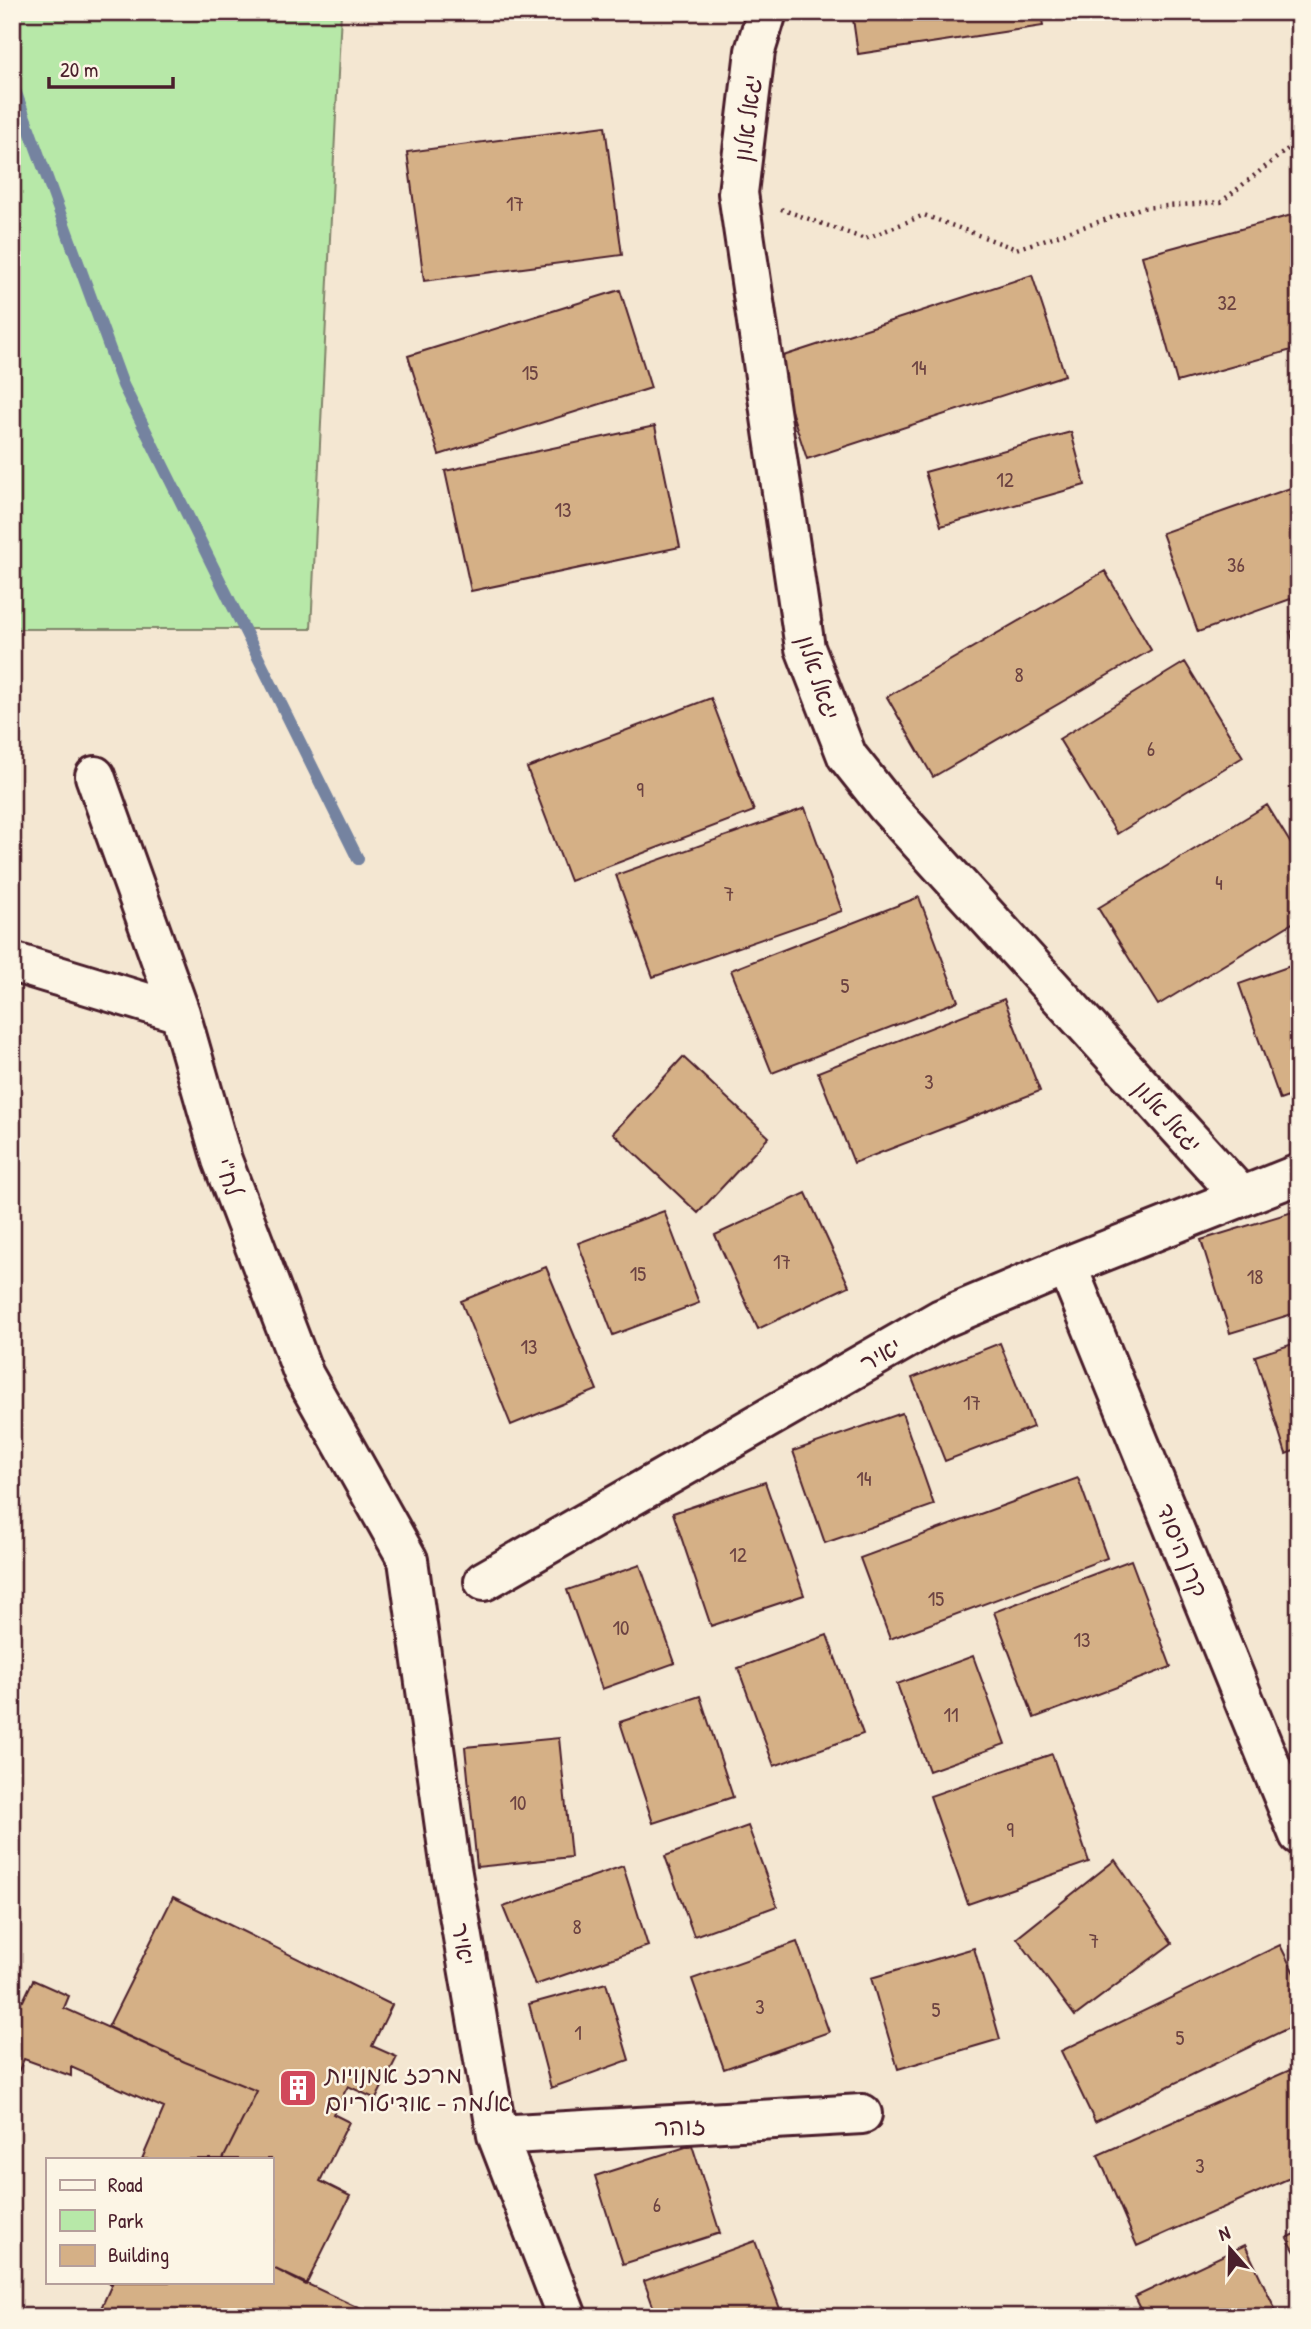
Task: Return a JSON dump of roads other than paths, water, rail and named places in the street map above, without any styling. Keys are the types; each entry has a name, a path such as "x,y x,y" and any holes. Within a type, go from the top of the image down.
{"street":[{"name":"יגאל אלון","path":"767,12 755,51 738,193 805,649 847,756 886,805 1241,1196"},
{"name":"לח\"י","path":"95,776 180,1013 222,1160 304,1375 408,1560"},
{"path":"12,962 180,1013"},
{"name":"יאיר","path":"484,1581 941,1319 1299,1174"},
{"name":"קרן היסוד","path":"1067,1266 1299,1835"},
{"name":"יאיר","path":"408,1560 449,1856 497,2135 566,2317"},
{"name":"זוהר","path":"497,2135 862,2114"}],"waterway":[{"path":"12,82 123,385 358,859"}],"place":[{"name":"מרכז אמנויות אלמה - אודיטוריום","path":"298,2088"}]}
